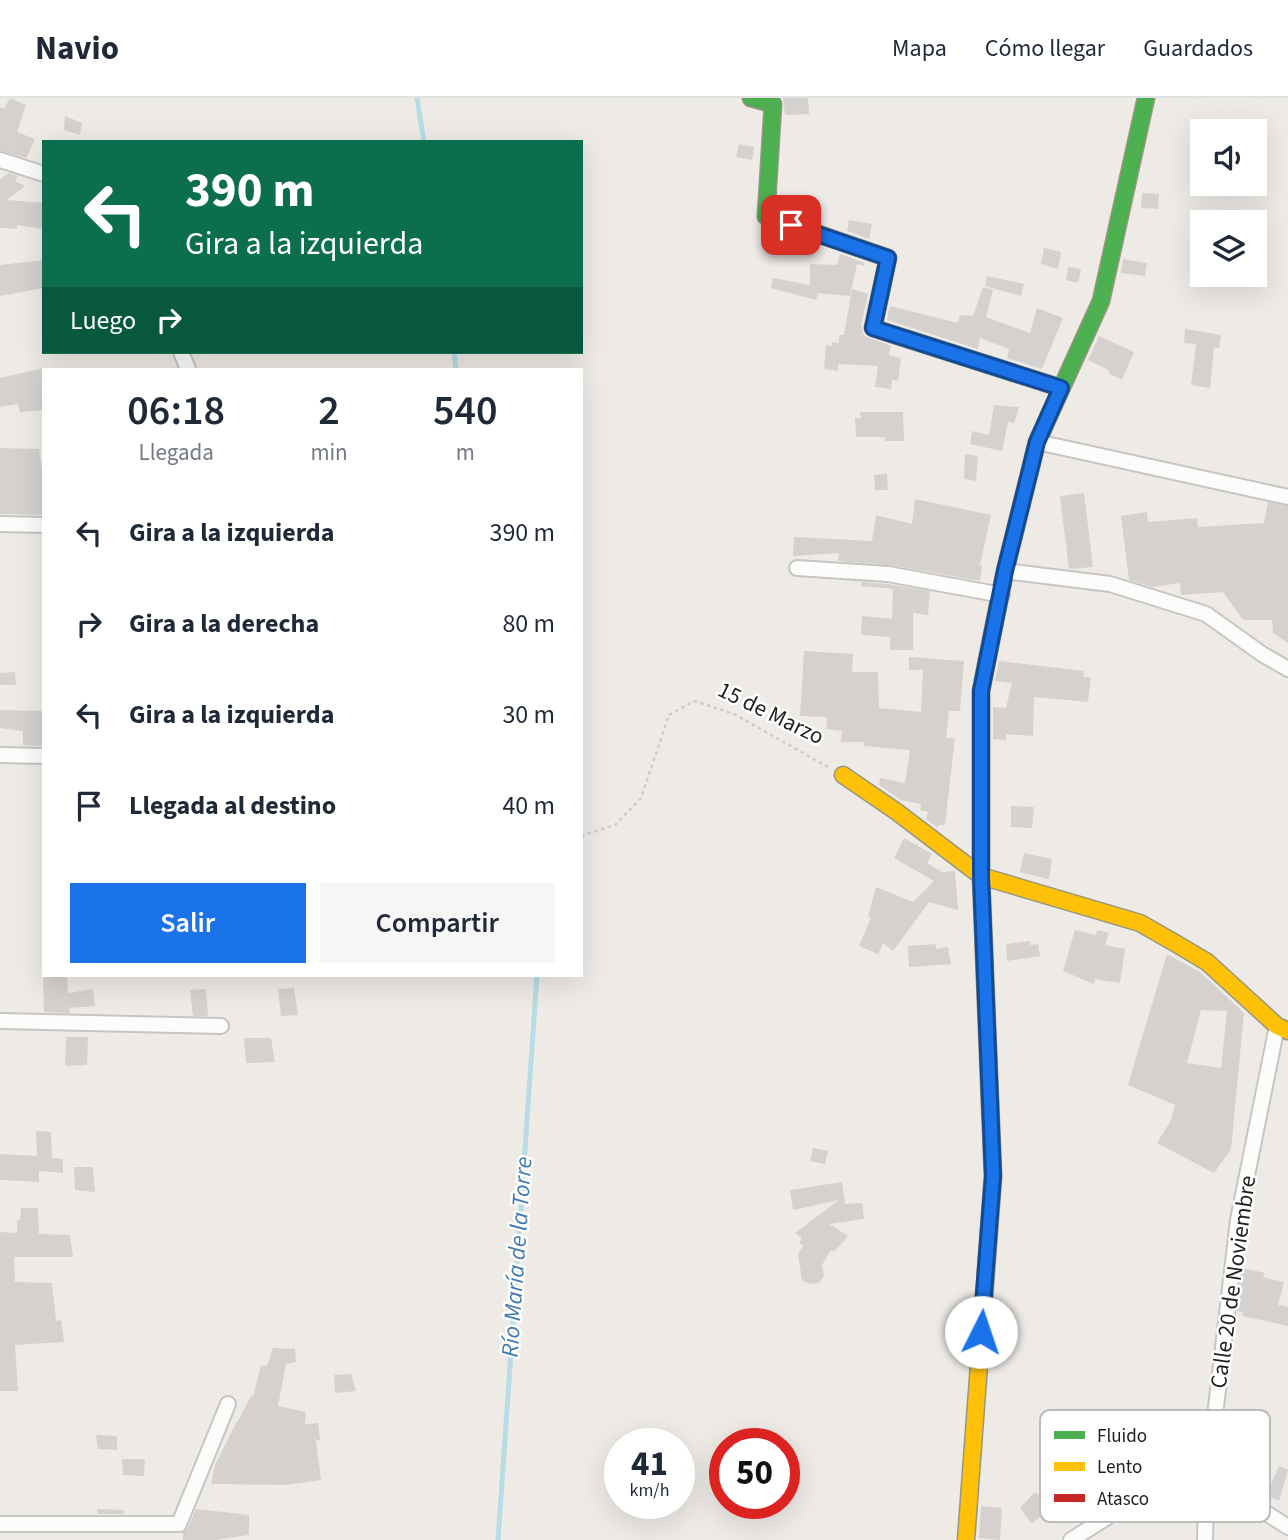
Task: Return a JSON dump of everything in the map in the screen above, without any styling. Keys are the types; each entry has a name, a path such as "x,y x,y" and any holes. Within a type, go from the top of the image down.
{"main road":[{"path":"751,98 773,104 766,216 888,258 873,328 1061,388"},
{"path":"966,1540 993,1176 981,876 981,691 1005,571 1037,442 1101,301 1146,98"},
{"path":"843,775 981,876 1140,923 1208,962 1283,1028"}],"street":[{"path":"0,159 42,173"},
{"path":"1037,442 1288,497"},
{"path":"0,524 42,525"},
{"path":"797,568 888,574 1002,595"},
{"path":"1005,571 1110,584 1206,614 1262,654 1288,668"},
{"path":"0,755 42,756"},
{"path":"0,1021 221,1026"},
{"name":"Calle 20 de Noviembre","path":"1216,1410 1238,1220 1283,1028"},
{"path":"0,1524 179,1524 229,1404"},
{"path":"1270,1516 1288,1527"},
{"path":"1071,1540 1100,1522"},
{"name":"Calle 20 de Noviembre","path":"1205,1522 1205,1540"}],"path":[{"name":"15 de Marzo","path":"583,835 614,825 641,798 669,715 694,701 734,714 843,775"}],"building":[{"path":"10,98 26,105 17,132 35,139 26,158 0,151 0,107 4,109"},
{"path":"783,98 808,98 809,114 785,115"},
{"path":"65,116 82,123 80,135 64,130"},
{"path":"739,144 754,147 752,160 736,157"},
{"path":"8,173 18,176 15,181 25,186 7,200 42,203 42,229 17,225 17,229 0,228 0,180"},
{"path":"1142,193 1159,194 1158,209 1141,208"},
{"path":"849,220 872,224 869,239 847,231"},
{"path":"1044,248 1061,252 1058,269 1041,264"},
{"path":"840,254 865,263 864,266 857,264 850,296 818,293 816,300 771,288 773,278 810,285 810,264 837,265"},
{"path":"1123,259 1147,263 1145,276 1121,273"},
{"path":"42,260 42,288 0,296 0,265"},
{"path":"1068,267 1081,269 1078,283 1066,280"},
{"path":"987,276 1024,284 1021,296 985,286"},
{"path":"983,287 993,290 986,317 1030,333 1037,308 1063,318 1042,369 1007,358 1009,349 980,338 978,349 887,320 890,306 958,323 960,315 973,316"},
{"path":"852,289 868,294 861,325 864,336 891,346 889,355 901,358 898,381 892,380 891,389 875,387 878,366 838,364 838,371 824,369 826,345 839,343 839,335 844,335"},
{"path":"1185,329 1221,335 1219,348 1214,347 1210,388 1191,385 1196,344 1184,343"},
{"path":"1099,336 1134,352 1122,380 1088,360"},
{"path":"42,368 42,410 20,412 18,404 0,407 0,378"},
{"path":"994,405 1019,407 1014,423 1008,422 1002,451 970,444 972,431 989,435"},
{"path":"860,412 903,412 904,441 885,441 885,437 856,437 855,418 861,418"},
{"path":"0,448 39,449 42,515 0,514"},
{"path":"965,454 978,456 976,481 964,479"},
{"path":"887,474 888,490 875,490 874,475"},
{"path":"1084,493 1093,567 1069,569 1060,496"},
{"path":"915,499 991,515 980,565 980,581 890,565 838,561 839,553 793,556 794,537 872,541 876,515 912,524"},
{"path":"1268,502 1288,506 1288,643 1273,633 1272,620 1243,620 1223,592 1181,595 1180,583 1152,587 1129,580 1121,516 1147,512 1148,522 1197,518 1198,527 1264,523"},
{"path":"862,582 930,591 928,615 913,613 913,650 890,650 890,637 861,635 862,616 892,619 893,589 861,586"},
{"path":"804,651 853,654 852,672 878,672 879,708 921,712 923,670 909,670 909,657 964,661 960,711 949,711 946,738 955,738 945,825 938,825 938,828 926,819 928,812 920,810 921,804 901,800 879,785 880,778 905,783 910,750 864,746 864,742 841,742 842,731 826,729 827,717 800,716"},
{"path":"999,661 1084,671 1083,677 1091,677 1088,702 1034,697 1033,736 1006,734 1006,740 993,739 993,707 1006,708 1012,683 995,681"},
{"path":"15,672 16,685 0,685 0,673"},
{"path":"0,710 42,711 42,746 23,745 23,731 0,728"},
{"path":"1011,806 1034,807 1032,828 1011,827"},
{"path":"904,838 932,854 927,863 942,872 955,871 958,910 929,902 893,951 883,943 878,954 859,946 871,918 868,916 876,887 913,902 934,881 894,858"},
{"path":"1024,853 1052,859 1049,879 1020,872"},
{"path":"1075,930 1095,935 1098,930 1109,933 1105,945 1125,949 1120,983 1095,979 1094,984 1063,971"},
{"path":"1030,941 1030,945 1038,944 1040,956 1007,961 1006,944"},
{"path":"936,944 936,949 948,947 951,964 909,967 908,946"},
{"path":"1167,954 1200,972 1244,1013 1231,1149 1214,1173 1157,1143 1171,1120 1175,1105 1128,1085","holes":["1201,1010 1227,1011 1221,1068 1187,1063"]},
{"path":"43,977 67,977 68,993 93,989 95,1006 69,1008 70,1013 44,1012"},
{"path":"294,988 298,1015 281,1016 278,989"},
{"path":"206,989 208,1016 193,1016 190,990"},
{"path":"66,1037 88,1037 87,1065 65,1066"},
{"path":"244,1038 271,1038 275,1062 246,1063"},
{"path":"36,1131 51,1132 52,1158 63,1159 63,1173 39,1171 39,1182 0,1180 0,1154 37,1156"},
{"path":"813,1148 828,1151 825,1164 810,1161"},
{"path":"74,1167 93,1167 95,1192 75,1190"},
{"path":"842,1182 845,1204 862,1203 864,1219 829,1224 848,1236 834,1252 831,1250 822,1265 824,1276 819,1283 809,1284 802,1280 798,1254 803,1246 799,1243 802,1238 795,1233 839,1200 793,1210 790,1190"},
{"path":"21,1208 38,1208 39,1234 70,1235 73,1257 14,1257 15,1282 52,1283 56,1321 61,1320 64,1342 15,1345 18,1391 0,1391 0,1232 17,1233"},
{"path":"1242,1268 1265,1273 1263,1277 1284,1282 1278,1305 1288,1307 1288,1326 1243,1316 1243,1312 1237,1311"},
{"path":"273,1348 295,1349 296,1362 286,1364 278,1406 306,1412 305,1424 318,1423 320,1440 316,1440 321,1480 286,1485 211,1484 215,1465 237,1421 251,1396 253,1397 261,1365 267,1366"},
{"path":"351,1374 356,1391 335,1393 334,1375"},
{"path":"96,1435 117,1436 117,1450 98,1449"},
{"path":"122,1459 145,1459 144,1476 123,1475"},
{"path":"1279,1466 1288,1470 1279,1501 1270,1497 1270,1486"},
{"path":"1035,1492 1040,1497 1040,1517 1032,1524 1020,1508"},
{"path":"981,1506 1002,1508 1000,1540 979,1538"},
{"path":"97,1509 124,1510 124,1514 98,1514"},
{"path":"196,1509 249,1515 249,1535 215,1540 183,1540 183,1532 188,1528"}],"waterway":[{"name":"Río María de la Torre","path":"417,98 424,140"},
{"name":"Río María de la Torre","path":"454,354 456,368"},
{"name":"Río María de la Torre","path":"498,1540 537,977"}],"traffic: fast":[{"path":"751,98 773,104 766,216 888,258 873,328 1061,388"},
{"path":"987,660 1005,571 1037,442 1101,301 1146,98"}],"traffic: slow":[{"path":"843,775 981,876 1140,923 1175,943 1207,962 1277,1026 1288,1031"},
{"path":"966,1540 993,1176 990,1103"}],"traffic: jam":[{"path":"987,660 981,691 981,876 990,1103"}],"route":[{"path":"791,225 888,258 873,328 1061,388 1037,442 1005,571 981,691 981,876 993,1176 981,1332"}]}
